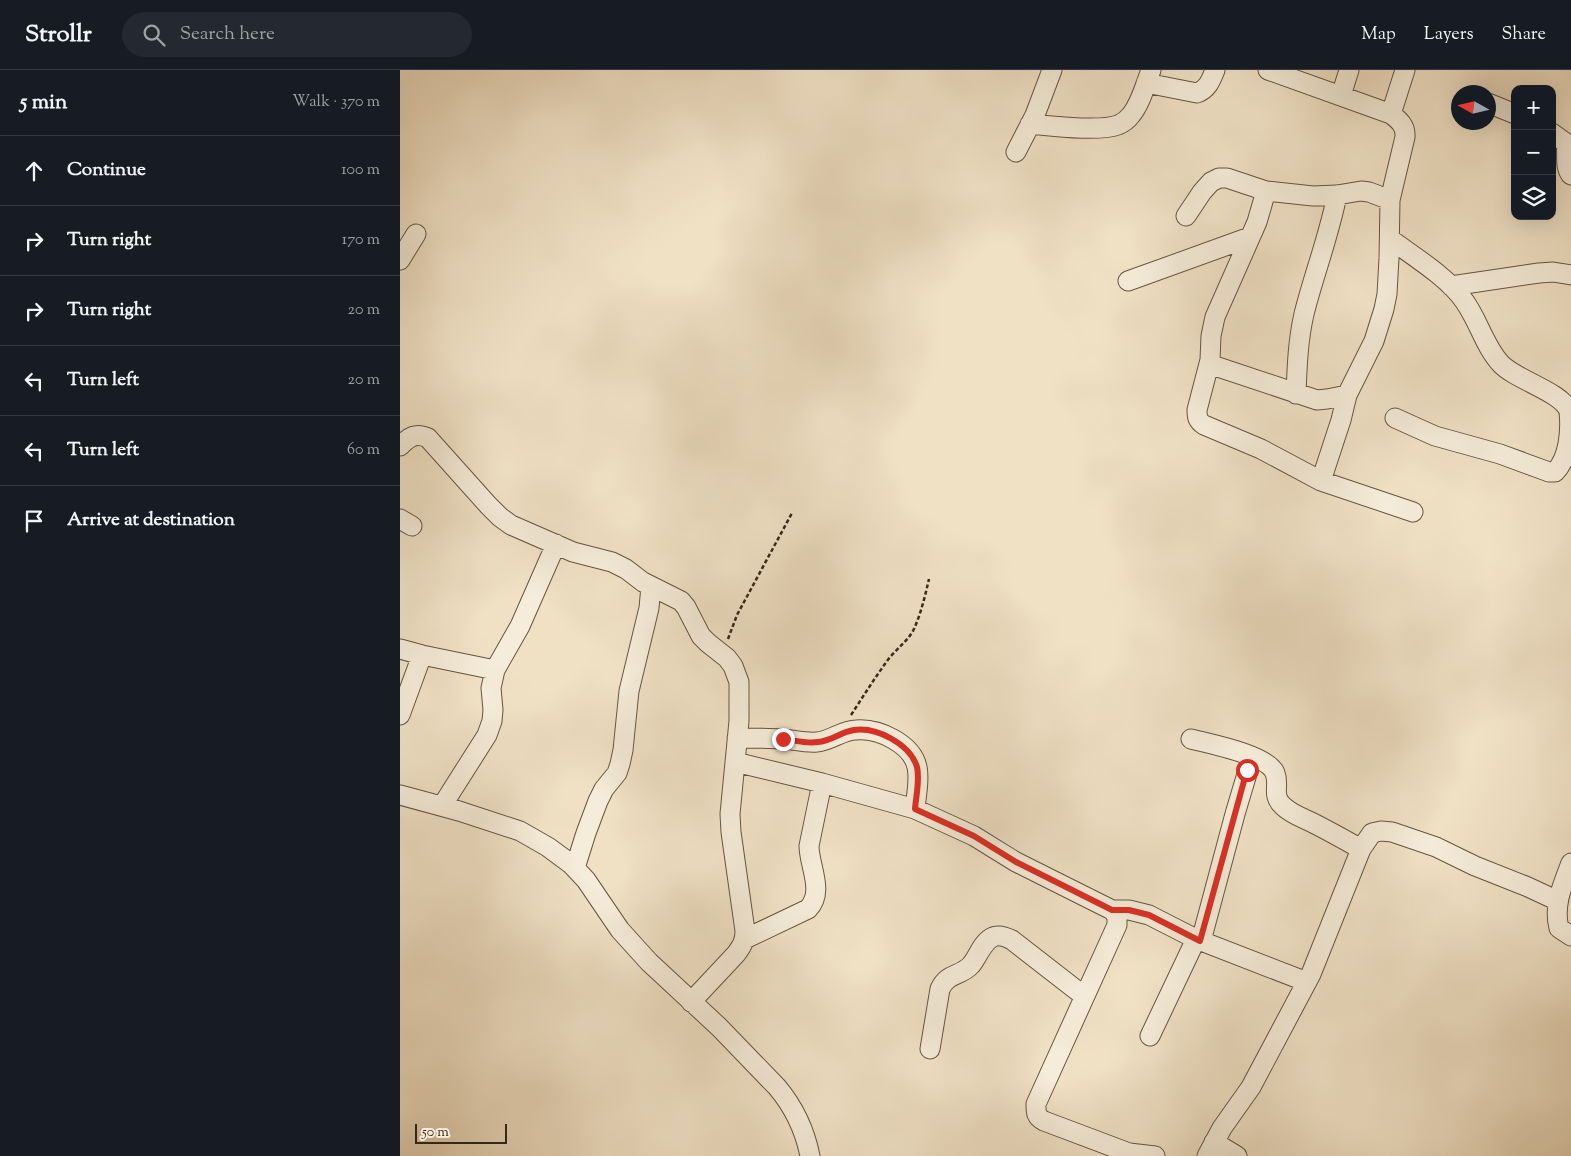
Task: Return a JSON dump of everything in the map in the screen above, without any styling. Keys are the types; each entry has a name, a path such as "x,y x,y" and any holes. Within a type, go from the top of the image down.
{"street":[{"path":"1016,152 1030,124 1052,70"},
{"path":"1030,124 1085,128 1108,127 1120,124 1130,117 1138,105 1149,76 1197,93 1204,91 1210,84 1215,70"},
{"path":"1268,70 1391,114 1399,120 1405,130 1390,200 1387,294 1384,309 1374,341 1347,395 1321,481"},
{"path":"1341,96 1349,70"},
{"path":"1391,114 1405,70"},
{"path":"1496,106 1511,112"},
{"path":"1556,136 1566,143 1568,171 1571,175"},
{"path":"1186,216 1202,192 1211,182 1219,178 1227,178 1266,191 1313,196 1361,191 1390,200"},
{"path":"1266,191 1261,211 1215,317 1209,364 1197,410 1197,418 1200,422 1267,453 1321,481 1413,512"},
{"path":"1296,394 1299,341 1304,315 1326,244 1337,195"},
{"path":"400,260 416,234"},
{"path":"1128,281 1250,237"},
{"path":"1390,239 1451,286 1465,301 1490,348 1501,364 1515,375 1553,395 1569,410 1570,438 1562,465 1555,472 1549,472 1500,454 1435,436 1395,418"},
{"path":"1451,286 1539,273 1553,272 1571,275"},
{"path":"1209,364 1317,400 1347,395"},
{"path":"400,446 414,435 428,438 500,517 523,531 573,552 612,562 626,569 650,586 681,601 701,636 727,658 733,666 739,682 739,720 730,832 745,939 736,954 691,1002"},
{"path":"442,806 487,736 492,721 491,688 495,670 520,626 556,544"},
{"path":"576,868 598,801 604,789 617,773 620,764 629,691 649,608 650,586"},
{"path":"400,648 422,655 495,670"},
{"path":"400,715 422,655"},
{"path":"737,738 818,742 857,730 886,736 900,743 908,751 917,768 918,781 915,809"},
{"path":"1191,739 1264,762 1273,768 1276,776 1277,799 1282,805 1298,816 1361,849"},
{"path":"1150,1036 1198,940 1252,757"},
{"path":"735,762 822,783 915,809 974,836 1016,862 1112,910 1117,916 1117,925 1036,1104 1036,1113 1038,1118 1044,1122 1128,1153 1155,1156"},
{"path":"745,939 808,909 813,904 816,897 816,885 809,856 809,846 822,783"},
{"path":"400,795 490,820 520,831 548,847 576,868 627,938 649,962 719,1027 785,1096 798,1121 810,1156"},
{"path":"1237,1156 1211,1149 1222,1128 1251,1087 1307,982 1318,960 1361,849 1372,833 1381,831 1392,832 1436,847 1474,866 1528,886 1558,901"},
{"path":"1571,863 1558,901 1556,917 1559,928 1571,936"},
{"path":"1112,910 1129,910 1149,915 1198,940 1307,982"},
{"path":"930,1049 940,989 944,981 970,966 983,945 990,938 1004,936 1012,940 1084,996"}],"path":[{"path":"727,658 728,637 737,615 792,514"},
{"path":"850,716 883,666 907,640 913,630 919,617 929,579"}],"route":[{"path":"783,739 818,742 857,730 886,736 900,743 908,751 917,768 918,781 915,809 974,836 1016,862 1112,910 1129,910 1149,915 1200,941 1247,770"}]}
